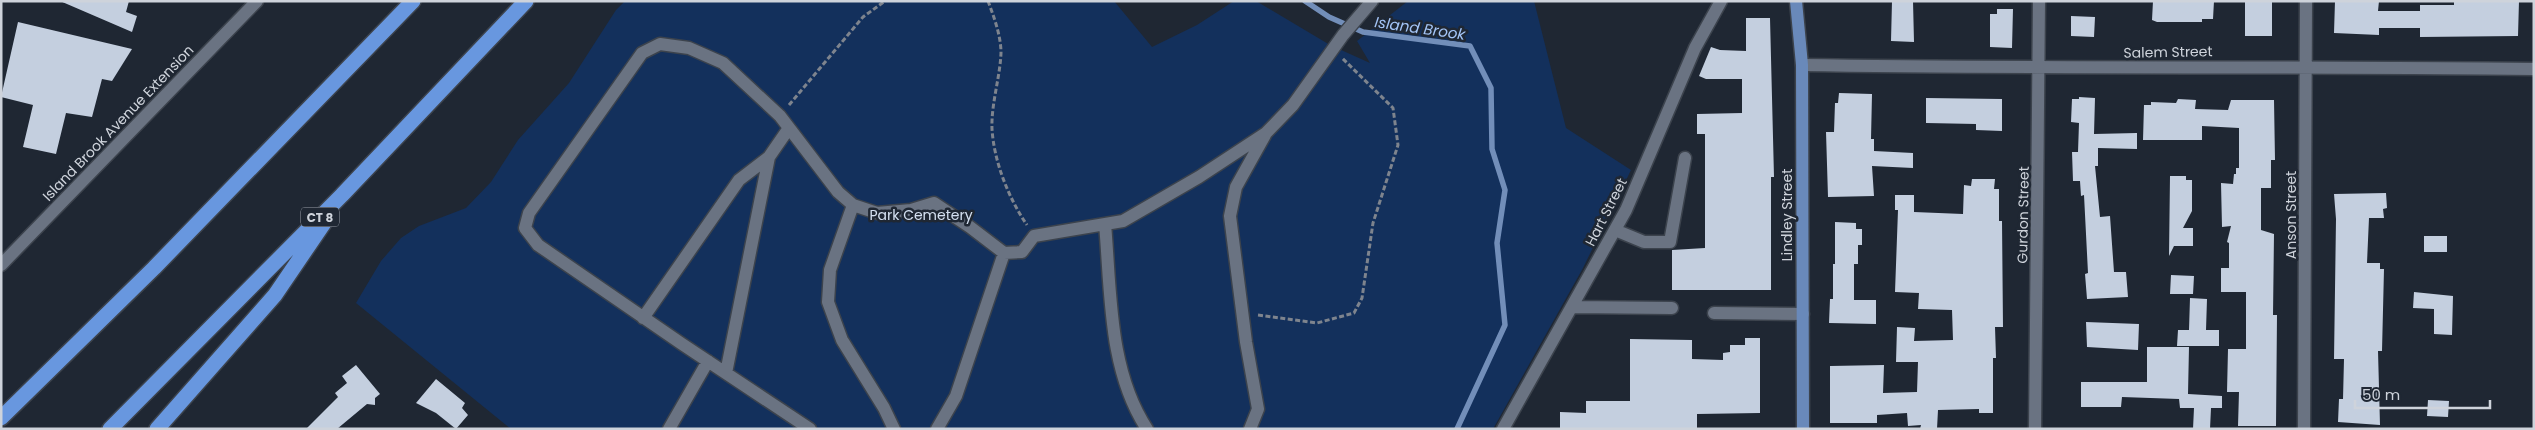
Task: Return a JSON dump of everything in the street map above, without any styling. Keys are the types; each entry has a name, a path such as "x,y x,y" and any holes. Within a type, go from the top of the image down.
{"highway":[{"path":"1,418 174,247 413,1"},
{"name":"CT 8","path":"110,429 342,195 526,1"},
{"path":"157,429 275,295 342,195"}],"main road":[{"name":"Lindley Street","path":"1796,1 1802,65 1803,429"}],"street":[{"name":"Island Brook Avenue Extension","path":"1,265 257,1"},
{"path":"810,429 708,362 538,245 525,228 530,213 642,53 660,44 689,48 723,63 780,116 838,192 852,205 877,213 911,210 934,204 970,227 1004,253 1022,252 1034,236 1124,221 1199,177 1266,133 1293,105 1343,35 1372,1"},
{"name":"Hart Street","path":"1503,429 1626,210 1695,48 1721,1"},
{"name":"Gurdon Street","path":"2035,429 2039,1"},
{"name":"Anson Street","path":"2304,429 2306,1"},
{"name":"Salem Street","path":"1802,65 2039,69 2307,66 2534,69"},
{"path":"643,318 739,180 769,157 789,128"},
{"path":"1250,429 1258,409 1242,311 1230,216 1236,187 1266,133"},
{"path":"726,373 769,157"},
{"path":"1615,230 1644,242 1670,242 1684,158"},
{"path":"852,205 830,270 828,302 842,340 884,408 894,429"},
{"path":"1105,224 1117,350 1129,396 1147,429"},
{"path":"937,429 956,396 1004,253"},
{"path":"1572,307 1672,308"},
{"path":"1714,313 1803,314"},
{"path":"669,429 708,362"}],"path":[{"path":"780,116 862,18 885,1"},
{"path":"988,1 996,22 1001,52 992,129 998,163 1016,209 1034,236"},
{"path":"1242,311 1281,320 1317,323 1354,313 1362,298 1374,223 1398,145 1393,108 1354,67 1332,50"}],"green space":[{"name":"Park Cemetery","path":"625,1 1114,1 1152,47 1197,25 1234,1 1256,1 1330,45 1370,63 1357,41 1408,1 1534,1 1566,128 1631,170 1583,268 1493,429 511,429 356,303 381,261 401,238 419,226 466,208 491,182 518,140 569,83 616,10"}],"building":[{"path":"60,1 129,1 126,12 137,16 132,32"},
{"path":"1892,1 1913,1 1914,42 1891,41"},
{"path":"2153,1 2214,1 2213,19 2202,19 2202,22 2157,22 2152,20"},
{"path":"2245,1 2272,1 2272,36 2245,36"},
{"path":"2335,1 2379,1 2378,11 2420,11 2420,5 2454,5 2454,1 2519,1 2518,36 2420,37 2420,28 2379,28 2379,35 2334,33"},
{"path":"1997,9 2013,9 2012,48 1990,47 1990,14 1997,14"},
{"path":"2071,16 2095,17 2094,37 2071,36"},
{"path":"1746,18 1770,18 1774,177 1771,177 1771,290 1672,290 1672,250 1705,248 1705,134 1697,134 1697,114 1742,113 1742,79 1706,79 1699,76 1711,47 1720,50 1746,51"},
{"path":"18,22 132,49 112,81 102,79 92,117 66,113 56,154 23,147 33,105 1,97"},
{"path":"1839,93 1872,94 1871,139 1874,139 1874,151 1913,153 1913,168 1872,166 1874,196 1828,197 1826,132 1834,132 1835,103 1838,103"},
{"path":"2079,97 2095,98 2094,134 2137,133 2137,149 2098,148 2098,166 2095,166 2100,217 2110,216 2114,272 2126,272 2128,297 2087,299 2085,274 2088,273 2084,195 2081,196 2080,181 2073,181 2072,152 2078,152 2079,123 2071,122 2072,99 2079,99"},
{"path":"1926,98 2002,99 2002,131 1976,130 1976,124 1926,123"},
{"path":"2178,99 2196,100 2195,109 2228,110 2231,100 2274,100 2275,160 2271,160 2271,188 2261,188 2261,230 2274,234 2273,315 2277,315 2276,426 2238,426 2239,392 2227,392 2228,349 2246,349 2246,292 2221,292 2221,268 2229,268 2229,243 2227,242 2231,226 2222,227 2221,183 2233,184 2236,168 2239,168 2239,128 2202,126 2202,140 2143,140 2144,105 2151,105 2151,102 2176,103"},
{"path":"2170,176 2186,176 2186,180 2192,180 2192,211 2183,228 2193,228 2193,246 2174,246 2169,256"},
{"path":"1972,179 1995,179 1994,189 1999,189 1999,221 2002,221 2003,327 1995,327 1996,358 1993,358 1993,413 1979,413 1979,409 1938,410 1937,429 1920,429 1921,425 1908,426 1907,413 1877,415 1877,423 1830,423 1830,366 1884,365 1883,393 1917,392 1918,362 1896,362 1897,327 1915,328 1914,341 1953,340 1952,310 1918,309 1919,293 1895,292 1898,210 1895,210 1895,195 1914,195 1914,212 1963,214 1964,185 1971,186"},
{"path":"2386,193 2387,208 2383,209 2384,218 2369,218 2367,263 2380,263 2380,269 2384,269 2382,351 2378,351 2380,425 2338,422 2339,399 2343,399 2344,359 2334,359 2336,219 2334,194"},
{"path":"1835,222 1856,223 1856,229 1862,229 1862,245 1858,245 1858,264 1854,264 1854,300 1876,300 1876,324 1829,323 1830,299 1833,299"},
{"path":"2424,236 2447,236 2447,252 2424,252"},
{"path":"2171,275 2194,276 2193,294 2170,294"},
{"path":"2414,292 2453,296 2452,335 2434,334 2434,309 2413,308"},
{"path":"2190,298 2207,299 2206,330 2219,330 2219,346 2177,346 2178,330 2189,330"},
{"path":"2086,322 2139,324 2138,350 2087,347"},
{"path":"1745,338 1760,338 1760,413 1697,414 1697,429 1560,429 1560,412 1586,413 1586,401 1630,401 1630,339 1692,340 1692,359 1723,360 1723,353 1730,352 1730,345 1745,345"},
{"path":"2147,347 2189,347 2188,394 2222,396 2222,408 2211,408 2210,429 2193,429 2194,408 2180,408 2179,399 2122,397 2121,407 2081,407 2081,382 2147,382"},
{"path":"356,365 380,394 375,398 375,405 367,404 337,429 306,429 338,397 335,393 347,383 342,376"},
{"path":"436,379 465,403 462,408 468,415 456,429 436,413 416,403"},
{"path":"2428,400 2449,401 2448,417 2427,416"}],"waterway":[{"name":"Island Brook","path":"1305,1 1329,17 1363,32 1470,46 1491,88 1492,149 1505,190 1497,243 1505,325 1457,429"}]}
